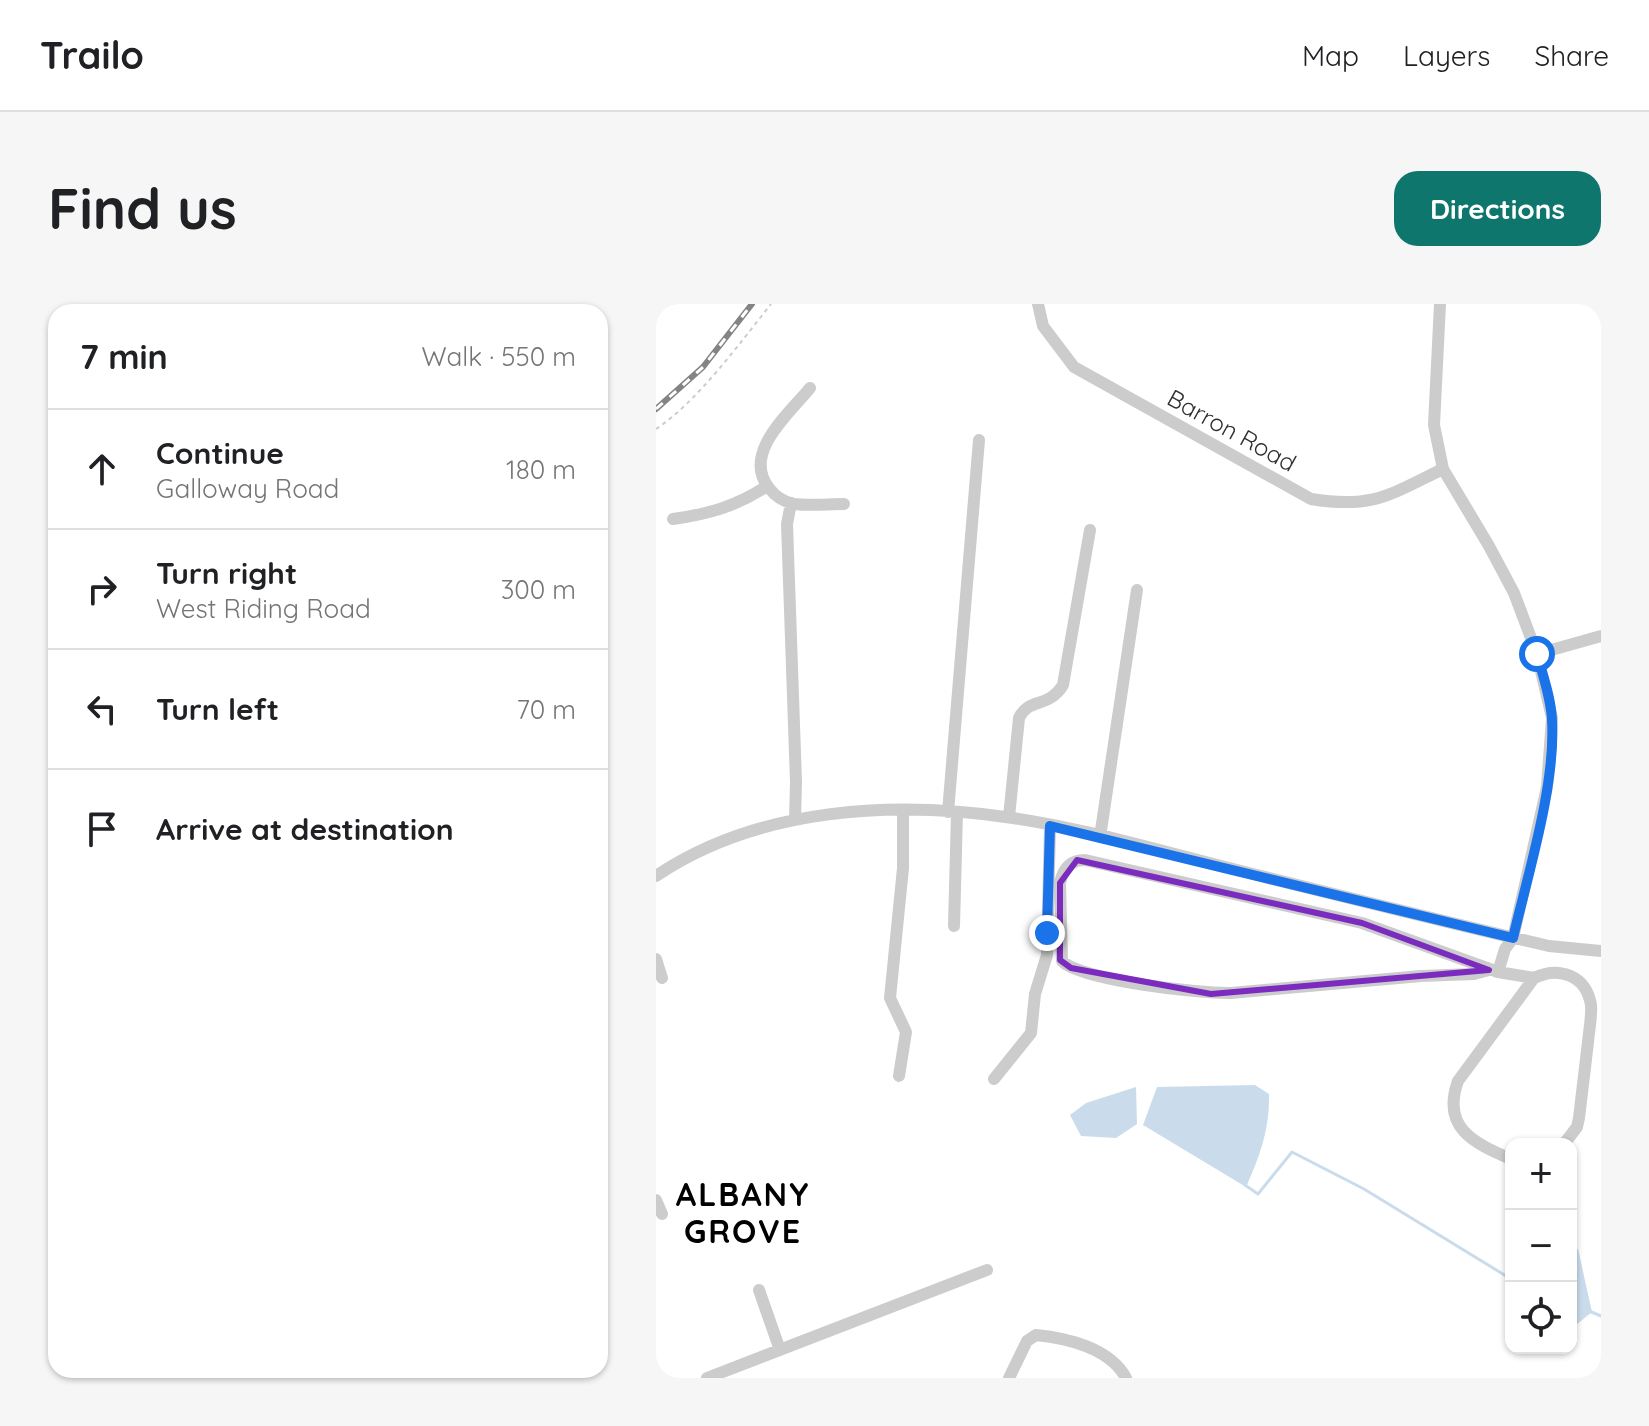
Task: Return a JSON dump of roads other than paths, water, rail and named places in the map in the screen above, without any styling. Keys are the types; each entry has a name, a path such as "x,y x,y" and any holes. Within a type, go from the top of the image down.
{"street":[{"name":"Barron Road","path":"1038,304 1043,326 1074,367 1311,499 1343,504 1377,500 1443,469"},
{"path":"1440,304 1434,425 1443,469 1514,593 1537,654 1550,702 1551,745 1547,787 1513,938 1493,971"},
{"path":"810,388 765,444 760,469 767,486 780,499 791,503 844,504"},
{"path":"954,926 952,812 979,440"},
{"path":"673,519 717,512 767,486"},
{"path":"791,503 787,524 795,820"},
{"path":"1009,817 1019,718 1025,708 1052,699 1063,685 1090,530"},
{"path":"1100,837 1137,590"},
{"path":"1537,654 1601,636"},
{"path":"899,1076 906,1036 890,998 903,868 903,810"},
{"path":"656,876 719,842 795,820 847,812 952,812 1009,817 1513,938 1549,946 1601,951"},
{"path":"994,1079 1031,1033 1035,994 1047,955 1050,826"},
{"path":"1493,971 1211,994 1130,984 1071,968 1060,960 1060,883 1062,874 1071,863 1085,860 1362,923 1493,971 1534,978"},
{"path":"656,959 662,978"},
{"path":"1505,1156 1477,1144 1463,1132 1453,1112 1452,1097 1458,1081 1534,978 1543,973 1561,971 1586,989 1591,1003 1579,1118 1569,1138"},
{"path":"1513,975 1517,999"},
{"path":"656,1200 662,1214"},
{"path":"707,1378 987,1270"},
{"path":"759,1290 780,1350"},
{"path":"1009,1378 1027,1341 1036,1335 1077,1343 1094,1350 1118,1366 1126,1378"}],"water":[{"path":"1255,1085 1269,1094 1268,1119 1256,1164 1246,1187 1143,1125 1157,1087"},
{"path":"1136,1087 1137,1124 1116,1138 1081,1136 1070,1115 1086,1103"},
{"path":"1577,1249 1592,1312 1577,1324 1577,1282"}],"waterway":[{"path":"1245,1185 1258,1194 1292,1152 1364,1189 1505,1275"},
{"path":"1589,1311 1601,1316"}],"railway":[{"path":"656,409 703,367 752,304"}],"district":[{"name":"ALBANY GROVE","path":"743,1212"}]}
